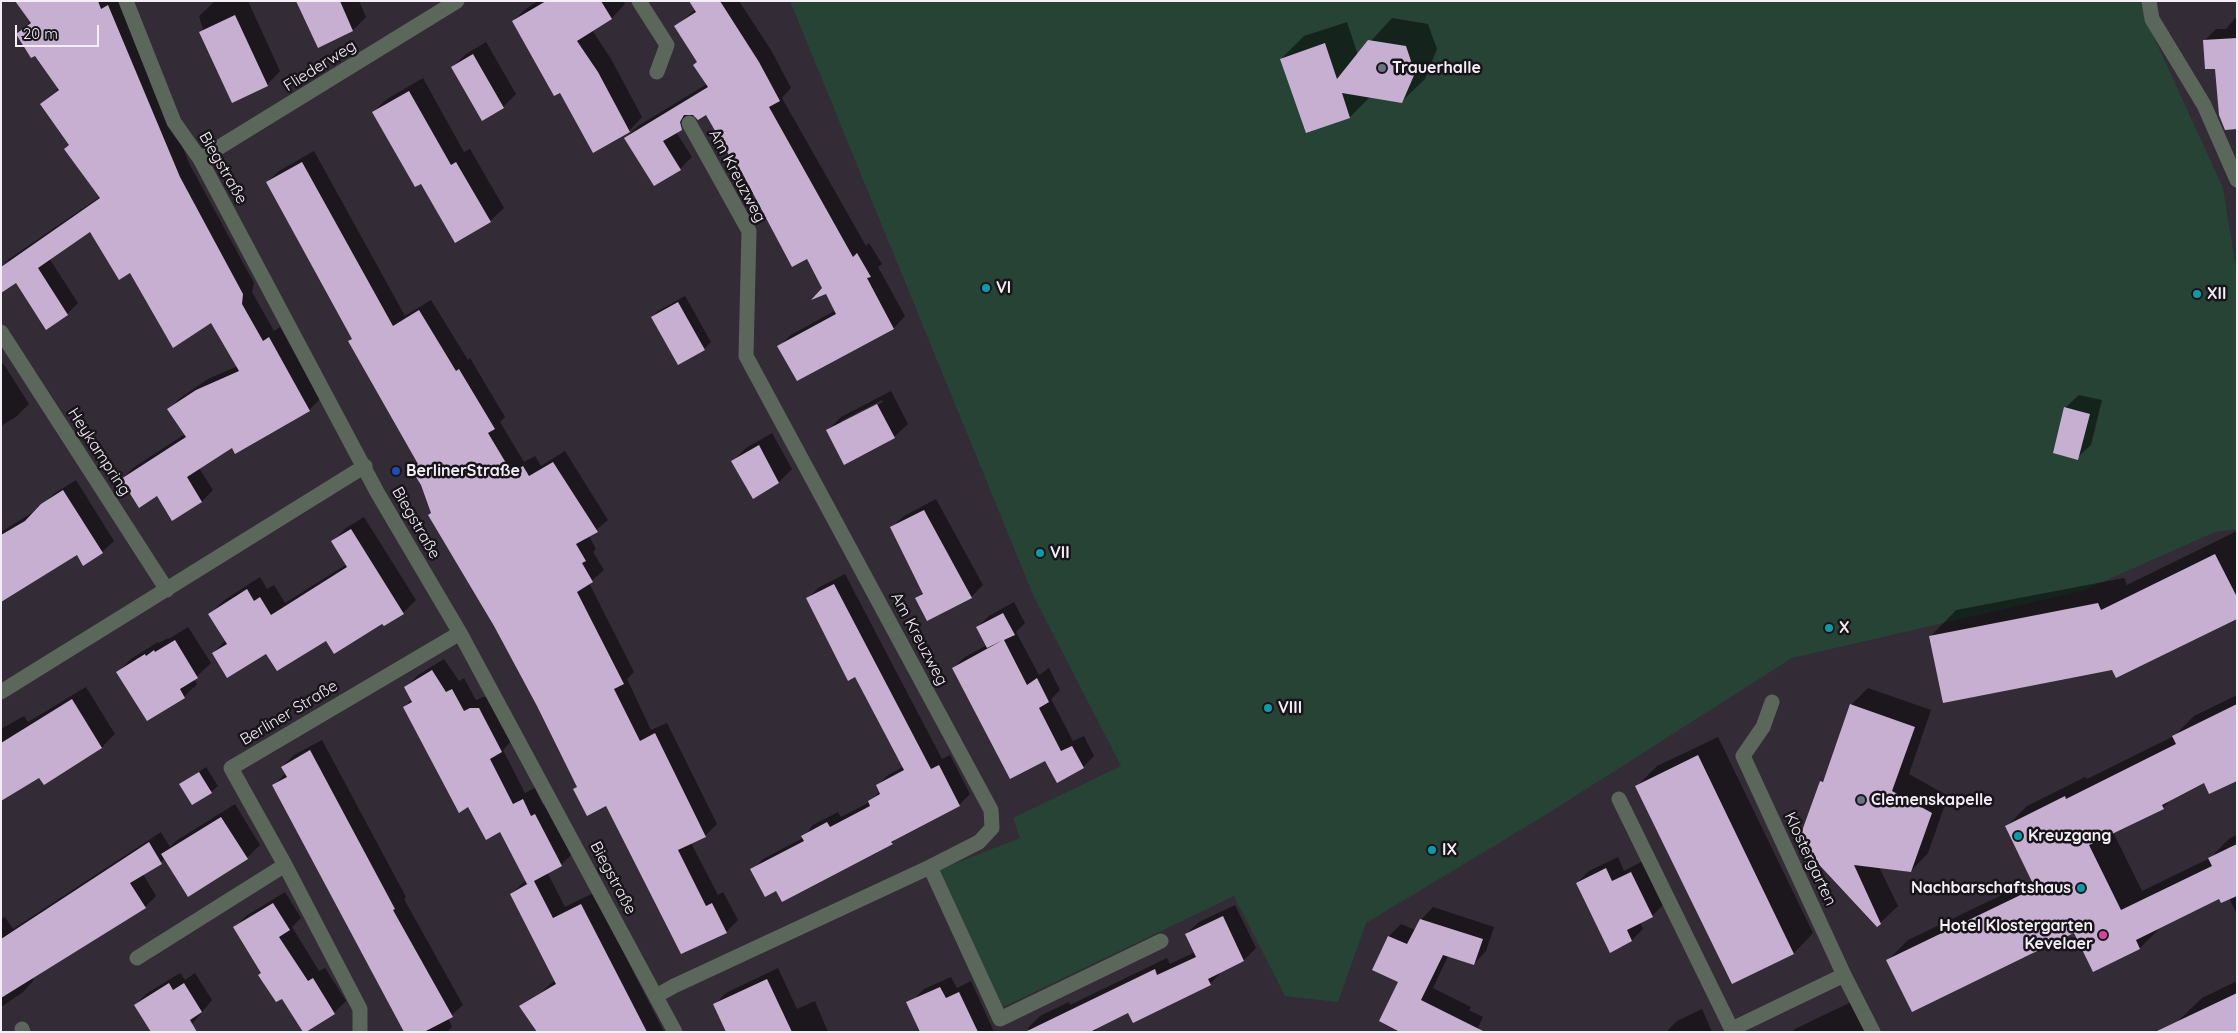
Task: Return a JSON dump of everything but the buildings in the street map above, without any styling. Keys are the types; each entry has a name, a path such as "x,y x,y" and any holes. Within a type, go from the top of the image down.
{"street":[{"name":"Biegstraße","path":"126,1 174,122 200,159 378,492 460,633 675,1032"},
{"name":"Fliederweg","path":"200,159 457,1"},
{"path":"639,1 668,45 657,72"},
{"path":"2148,1 2152,19 2204,105 2237,180"},
{"name":"Am Kreuzweg","path":"656,996 930,867 979,842 992,828 991,810 746,356 749,231 689,123"},
{"name":"Heykampring","path":"1,332 167,590"},
{"path":"1,692 365,466"},
{"name":"Berliner Straße","path":"360,1032 360,1009 286,865 231,768 460,633"},
{"name":"Klostergarten","path":"1772,702 1763,727 1744,756 1844,975 1873,1032"},
{"path":"1620,798 1733,1030 1844,975"},
{"path":"137,958 286,865"},
{"path":"930,867 1003,1025 1161,942"}],"green space":[{"path":"790,1 2142,1 2147,22 2223,188 2237,274 2237,529 2215,532 2082,591 1792,658 1547,814 1366,923 1338,1002 1285,996 1234,896 1003,1007 936,871 1020,838 1013,818 1121,766 1034,597"}],"place":[{"name":"Trauerhalle","path":"1382,68"},
{"name":"VI","path":"986,288"},
{"name":"XII","path":"2197,294"},
{"name":"BerlinerStraße","path":"396,471"},
{"name":"VII","path":"1040,553"},
{"name":"X","path":"1829,628"},
{"name":"VIII","path":"1268,708"},
{"name":"Clemenskapelle","path":"1861,800"},
{"name":"Kreuzgang","path":"2018,836"},
{"name":"IX","path":"1432,850"},
{"name":"Nachbarschaftshaus","path":"2081,888"},
{"name":"Hotel Klostergarten Kevelaer","path":"2103,935"}]}
